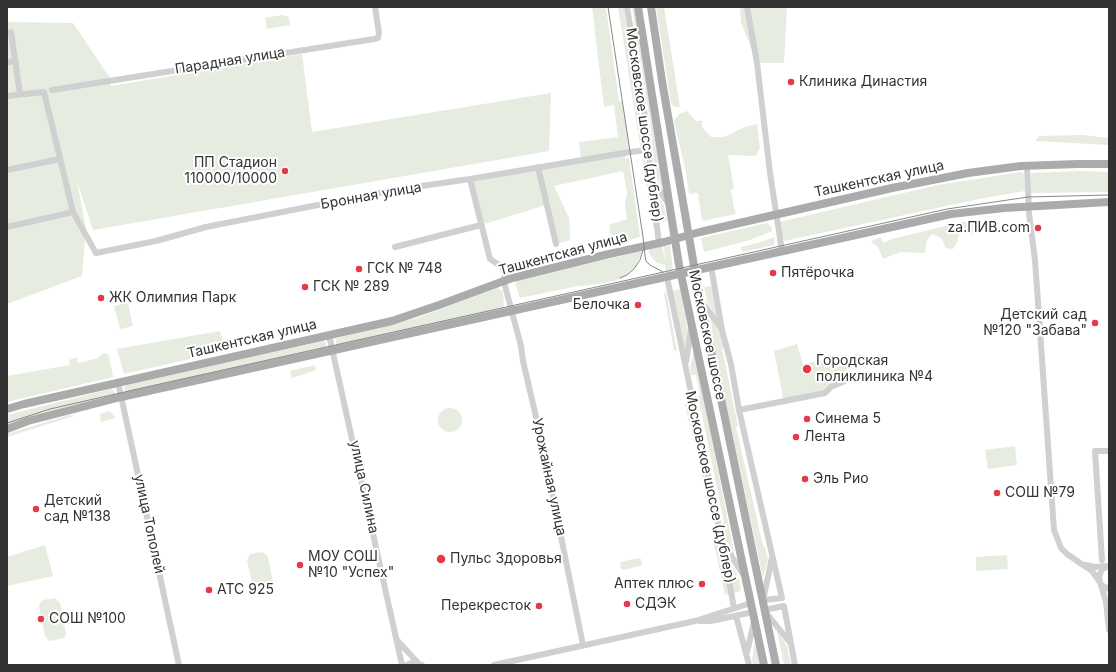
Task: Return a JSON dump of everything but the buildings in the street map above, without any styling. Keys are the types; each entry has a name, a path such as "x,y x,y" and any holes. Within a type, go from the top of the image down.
{"main road":[{"name":"Московское шоссе","path":"638,7 681,274 764,665"},
{"name":"Московское шоссе","path":"651,7 695,270 776,665"},
{"name":"Ташкентская улица","path":"7,409 118,382 392,321 512,278 776,215 968,173 1028,166 1109,164"},
{"name":"Ташкентская улица","path":"7,429 36,419 121,397 951,214 1029,206 1109,202"},
{"path":"751,603 762,600"},
{"path":"754,616 764,610"}],"street":[{"name":"Парадная улица","path":"52,90 378,38 375,7"},
{"name":"Московское шоссе (дублер)","path":"627,7 646,122 659,243"},
{"path":"747,7 757,63 776,215 782,251"},
{"path":"11,32 20,94"},
{"path":"7,62 16,61"},
{"path":"7,96 44,92 73,212 7,227"},
{"name":"Бронная улица","path":"73,212 96,253 133,246 206,227 394,190 648,150"},
{"path":"7,170 60,159"},
{"path":"1028,166 1029,206 1054,530 1061,548 1067,554 1092,571 1100,583 1106,602 1109,618 1109,630"},
{"path":"538,167 556,244"},
{"path":"651,178 670,205"},
{"path":"470,179 490,259 502,267 505,274 504,282"},
{"path":"395,247 481,225"},
{"path":"711,266 722,330 731,364 739,410 782,598 762,600 772,558"},
{"name":"Московское шоссе (дублер)","path":"667,277 722,542 734,608"},
{"name":"Урожайная улица","path":"504,282 522,346 523,360 539,430 583,645"},
{"path":"702,302 722,330"},
{"name":"Московское шоссе (дублер)","path":"685,366 692,326"},
{"name":"улица Силина","path":"329,335 402,665"},
{"path":"739,410 825,393 831,387 858,374"},
{"name":"улица Тополей","path":"118,382 179,665"},
{"path":"1102,560 1095,451 1109,450"},
{"path":"722,542 746,578"},
{"path":"1084,565 1095,567 1108,566"},
{"path":"1100,583 1100,573 1108,566"},
{"path":"1100,583 1109,589"},
{"path":"494,665 696,620 751,603"},
{"path":"791,644 764,610 784,606 795,665"},
{"path":"696,620 712,621 736,616 754,616 746,654"},
{"path":"736,616 749,665"},
{"name":"улица Силина","path":"397,640 421,664"},
{"path":"406,665 410,662 421,664"}],"shaded area":[{"path":"592,7 606,7 619,101 622,101 630,152 626,153 625,159 629,157 640,237 612,245 609,225 627,219 625,205 627,192 623,171 554,186 569,218 570,240 556,244 546,205 481,225 470,179 581,160 579,142 618,137 614,105 604,107"},
{"path":"618,7 624,7 645,146 641,151"},
{"path":"632,7 634,7 663,188 655,175 650,121"},
{"path":"656,7 664,7 680,107 674,107 671,103"},
{"path":"740,7 787,7 784,63 757,63 741,22"},
{"path":"282,15 289,17 290,25 267,29 265,18"},
{"path":"7,22 73,23 110,78 111,86 302,54 312,132 551,93 549,151 93,230 77,181 86,229 82,276 7,304"},
{"path":"687,111 696,121 702,121 702,127 711,137 724,137 745,127 757,124 760,148 756,156 728,155 734,189 731,189 736,214 702,221 698,193 689,194 686,172 674,121 679,114"},
{"path":"1082,135 1109,138 1109,145 1035,141 1039,136"},
{"path":"642,157 645,159 656,227 653,226"},
{"path":"1080,171 1109,172 1109,192 1031,193 1031,173"},
{"path":"1021,172 1024,174 1025,191 979,199 784,241 779,222 938,185"},
{"path":"655,191 664,206 667,221 661,222"},
{"path":"962,222 982,222 975,233 959,234 953,249 946,248 941,238 932,234 927,240 925,253 900,252 883,259 878,247 871,242 880,237 884,243 892,239"},
{"path":"767,223 771,226 772,231 750,240 704,252 701,238"},
{"path":"775,237 774,245 742,252 741,247"},
{"path":"670,245 673,270 666,274 665,265 657,263 653,259 649,253 649,249 662,246 665,260 664,246"},
{"path":"642,252 636,266 627,275 615,281 578,286 520,298 515,283 517,280 549,272"},
{"path":"711,286 718,319 708,304 704,287"},
{"path":"497,288 503,291 504,310 338,348 336,345 336,340 338,338 420,317"},
{"path":"680,289 688,330 685,351 673,291"},
{"path":"666,291 677,351 674,351 664,294"},
{"path":"128,303 133,326 120,329 114,306"},
{"path":"711,318 720,332 724,348 722,348 738,426 736,427 763,546 765,547 768,559 763,578 714,347"},
{"path":"220,331 225,351 124,374 117,349"},
{"path":"323,341 326,343 327,349 314,350 127,394 124,388 126,385"},
{"path":"797,344 803,364 845,356 848,368 831,387 821,395 784,402 774,351"},
{"path":"694,349 735,557 727,544 722,523 724,522 698,396 700,395 696,375 691,375 690,368"},
{"path":"106,353 109,356 113,377 7,402 7,376 70,365 69,360 77,357 78,363 98,358 102,354"},
{"path":"315,365 316,370 292,378 290,371"},
{"path":"111,389 115,394 113,400 7,427 7,415"},
{"path":"688,403 693,430 696,430 709,498 706,498 693,431 691,431 685,404"},
{"path":"450,408 455,409 461,415 461,425 455,431 450,432 445,431 439,425 438,420 439,415 445,409"},
{"path":"109,411 116,418 101,422 100,414"},
{"path":"69,415 74,416 7,437 7,434"},
{"path":"1015,446 1017,465 988,469 985,450"},
{"path":"713,539 716,539 718,542 729,594 725,595"},
{"path":"45,545 53,576 7,586 7,557"},
{"path":"262,552 268,557 274,588 271,592 258,595 254,592 247,560 250,554"},
{"path":"1007,555 1008,569 976,571 976,557"},
{"path":"638,558 641,559 642,564 640,566 623,570 621,569 621,562"},
{"path":"728,559 738,575 741,591 734,593"},
{"path":"55,598 60,603 66,634 64,638 50,641 45,636 39,606 43,600"},
{"path":"777,631 787,646 791,665 784,665"},
{"path":"755,640 760,665 753,665 752,660"}],"tram line":[{"path":"608,7 646,261 663,272"},
{"path":"7,423 50,409 142,388 947,209 1028,197 1109,195"},
{"path":"620,278 627,275 634,269 640,260 643,250"}],"place":[{"name":"Клиника Династия","path":"791,82"},
{"name":"ПП Стадион 110000/10000","path":"285,171"},
{"name":"za.ПИВ.com","path":"1038,228"},
{"name":"ГСК № 748","path":"359,269"},
{"name":"Пятёрочка","path":"773,273"},
{"name":"ГСК № 289","path":"305,287"},
{"name":"ЖК Олимпия Парк","path":"101,298"},
{"name":"Белочка","path":"638,305"},
{"name":"Детский сад №120 \"Забава\"","path":"1095,323"},
{"name":"Городская поликлиника №4","path":"807,369"},
{"name":"Синема 5","path":"807,419"},
{"name":"Лента","path":"796,437"},
{"name":"Эль Рио","path":"805,479"},
{"name":"СОШ №79","path":"997,493"},
{"name":"Детский сад №138","path":"36,509"},
{"name":"Пульс Здоровья","path":"441,559"},
{"name":"МОУ СОШ №10 \"Успех\"","path":"300,565"},
{"name":"Аптек плюс","path":"702,584"},
{"name":"АТС 925","path":"209,590"},
{"name":"СДЭК","path":"627,604"},
{"name":"Перекресток","path":"539,606"},
{"name":"СОШ №100","path":"41,619"}]}
